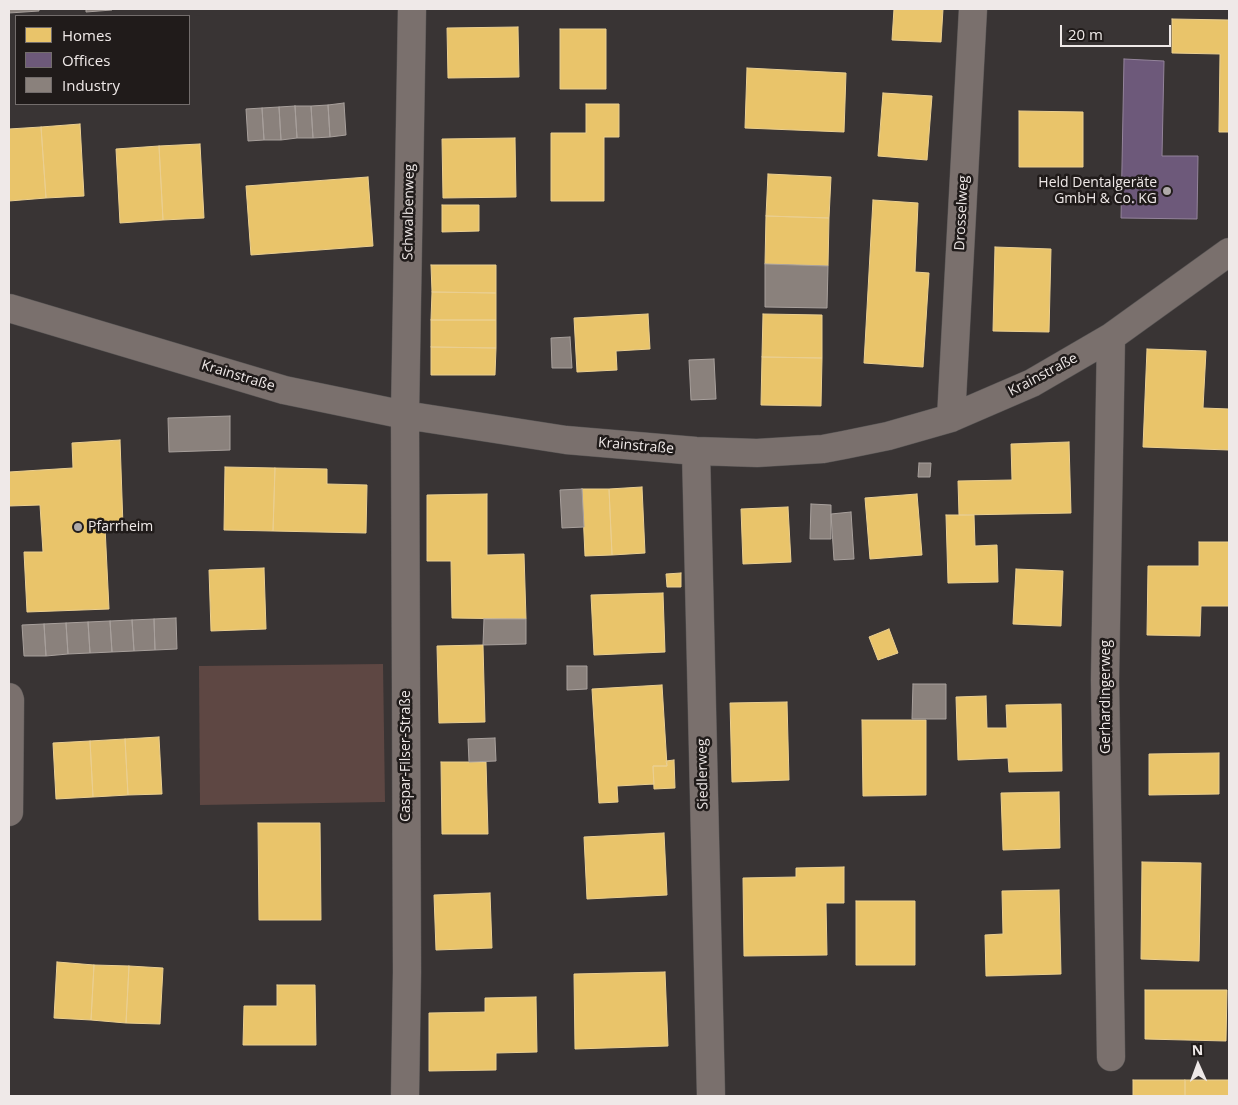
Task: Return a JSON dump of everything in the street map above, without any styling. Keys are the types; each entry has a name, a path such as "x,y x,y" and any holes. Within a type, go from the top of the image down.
{"street":[{"name":"Schwalbenweg","path":"405,415 412,9"},
{"name":"Drosselweg","path":"951,418 973,9"},
{"name":"Krainstraße","path":"9,308 284,390 405,415 566,440 696,451 758,453 823,449 888,436 951,418 1032,383 1112,337 1229,252"},
{"name":"Gerhardingerweg","path":"1111,1057 1105,680 1112,337"},
{"name":"Caspar-Filser-Straße","path":"405,415 407,962 405,1096"},
{"name":"Siedlerweg","path":"696,451 711,1096"},
{"path":"9,697 9,812"}],"shaded area":[{"path":"383,664 385,802 200,805 199,666"}],"building: Homes":[{"path":"894,9 943,9 941,42 892,40"},
{"path":"1172,19 1229,20 1229,132 1219,132 1220,54 1172,53"},
{"path":"518,27 519,77 448,78 447,28"},
{"path":"560,29 606,29 606,89 560,89"},
{"path":"747,68 846,73 844,132 745,128"},
{"path":"883,93 932,96 927,160 878,156"},
{"path":"586,104 619,104 619,137 604,137 604,201 551,201 551,133 586,133"},
{"path":"1019,111 1083,112 1083,167 1019,167"},
{"path":"80,124 84,196 46,198 41,127"},
{"path":"41,127 46,198 9,201 9,129"},
{"path":"515,138 516,197 443,198 442,139"},
{"path":"200,144 204,218 163,220 159,146"},
{"path":"159,146 163,220 120,223 116,149"},
{"path":"768,174 831,177 829,218 766,216"},
{"path":"368,177 373,246 251,255 246,186"},
{"path":"873,200 918,203 915,272 929,273 923,367 864,363"},
{"path":"442,205 479,205 479,231 442,232"},
{"path":"766,216 829,218 828,266 765,264"},
{"path":"995,247 1051,249 1049,332 993,331"},
{"path":"431,265 496,265 496,293 432,292"},
{"path":"432,292 496,293 496,320 431,320"},
{"path":"648,314 650,349 616,351 617,370 577,372 574,318"},
{"path":"763,314 822,315 822,358 762,357"},
{"path":"431,320 496,320 496,348 431,347"},
{"path":"431,347 496,348 495,375 431,375"},
{"path":"1147,349 1206,351 1203,408 1229,409 1229,450 1143,447"},
{"path":"762,357 822,358 821,406 761,405"},
{"name":"Pfarrheim","path":"120,440 123,526 105,527 109,609 27,612 24,552 43,552 40,505 9,506 9,472 73,468 72,443"},
{"path":"1069,442 1071,513 959,515 958,481 1012,480 1011,444"},
{"path":"225,467 275,468 273,531 224,530"},
{"path":"275,468 327,469 327,484 367,485 366,533 273,531"},
{"path":"642,487 645,553 612,555 609,489"},
{"path":"582,489 609,489 612,555 585,556"},
{"path":"487,494 487,555 524,554 526,619 452,618 451,561 427,561 427,495"},
{"path":"917,494 922,555 870,559 865,498"},
{"path":"788,507 791,562 743,564 741,509"},
{"path":"946,515 974,515 975,546 997,545 998,582 948,583"},
{"path":"1199,542 1229,542 1229,606 1201,606 1200,636 1147,635 1148,566 1199,566"},
{"path":"264,568 266,629 211,631 209,570"},
{"path":"1016,569 1063,571 1061,626 1013,624"},
{"path":"681,573 681,587 667,587 666,574"},
{"path":"663,593 665,652 594,655 591,595"},
{"path":"889,629 898,653 878,660 869,637"},
{"path":"483,645 485,722 439,723 437,646"},
{"path":"662,685 667,766 653,766 654,784 617,786 618,802 599,803 592,689"},
{"path":"986,696 987,728 1007,728 1006,705 1061,704 1062,771 1009,772 1008,758 958,760 956,697"},
{"path":"787,702 789,780 732,782 730,703"},
{"path":"862,720 926,720 926,795 863,796"},
{"path":"159,737 162,794 128,795 125,739"},
{"path":"125,739 128,795 93,797 90,741"},
{"path":"90,741 93,797 56,799 53,743"},
{"path":"1219,753 1219,794 1149,795 1149,754"},
{"path":"674,760 675,788 654,789 653,766 667,766 666,761"},
{"path":"441,762 486,762 488,834 442,834"},
{"path":"1059,792 1060,848 1003,850 1001,793"},
{"path":"258,823 320,823 321,920 259,920"},
{"path":"664,833 667,895 587,899 584,837"},
{"path":"1142,862 1201,863 1199,961 1141,959"},
{"path":"844,867 844,903 826,903 827,955 744,956 743,878 796,877 796,868"},
{"path":"1059,890 1061,974 986,976 985,935 1003,934 1002,891"},
{"path":"490,893 492,948 436,950 434,895"},
{"path":"856,901 915,901 915,965 856,965"},
{"path":"57,962 94,965 91,1020 54,1018"},
{"path":"94,965 129,966 126,1023 91,1020"},
{"path":"129,966 163,968 160,1024 126,1023"},
{"path":"665,972 668,1046 575,1049 574,974"},
{"path":"277,985 315,985 316,1045 243,1045 244,1006 277,1006"},
{"path":"1145,990 1227,990 1226,1041 1145,1039"},
{"path":"536,997 537,1052 496,1053 496,1070 429,1071 429,1013 485,1012 485,998"},
{"path":"1133,1080 1185,1080 1185,1096 1133,1096"},
{"path":"1185,1080 1229,1080 1229,1096 1185,1096"}],"building: Offices":[{"path":"1124,59 1164,61 1162,156 1198,156 1197,219 1121,218"}],"building: Industry":[{"path":"9,9 39,9 39,11 9,13"},
{"path":"86,9 112,9 112,10 86,12"},
{"path":"344,103 346,135 330,137 328,105"},
{"path":"328,105 330,137 313,138 311,106"},
{"path":"295,106 311,106 313,138 297,138"},
{"path":"295,106 297,138 281,140 279,107"},
{"path":"279,107 281,140 264,140 262,108"},
{"path":"262,108 264,140 248,141 246,109"},
{"path":"765,264 828,266 827,308 765,307"},
{"path":"570,337 572,368 552,368 551,338"},
{"path":"714,359 716,399 691,400 689,360"},
{"path":"230,416 230,450 169,452 168,418"},
{"path":"919,463 931,463 930,477 918,477"},
{"path":"582,489 584,527 562,528 560,490"},
{"path":"811,504 831,505 831,539 810,539"},
{"path":"851,512 854,559 834,560 831,514"},
{"path":"176,618 177,649 155,650 154,619"},
{"path":"154,619 155,650 134,651 132,620"},
{"path":"484,619 526,619 526,644 483,645"},
{"path":"132,620 134,651 112,652 110,621"},
{"path":"110,621 112,652 90,653 88,622"},
{"path":"88,622 90,653 68,654 66,623"},
{"path":"66,623 68,654 46,656 44,624"},
{"path":"44,624 46,656 24,656 22,625"},
{"path":"567,666 587,666 587,689 567,690"},
{"path":"913,684 946,684 946,719 912,719"},
{"path":"495,738 496,761 469,762 468,739"}],"place":[{"name":"Held Dentalgeräte GmbH & Co. KG","path":"1167,191"},
{"name":"Pfarrheim","path":"78,527"}]}
